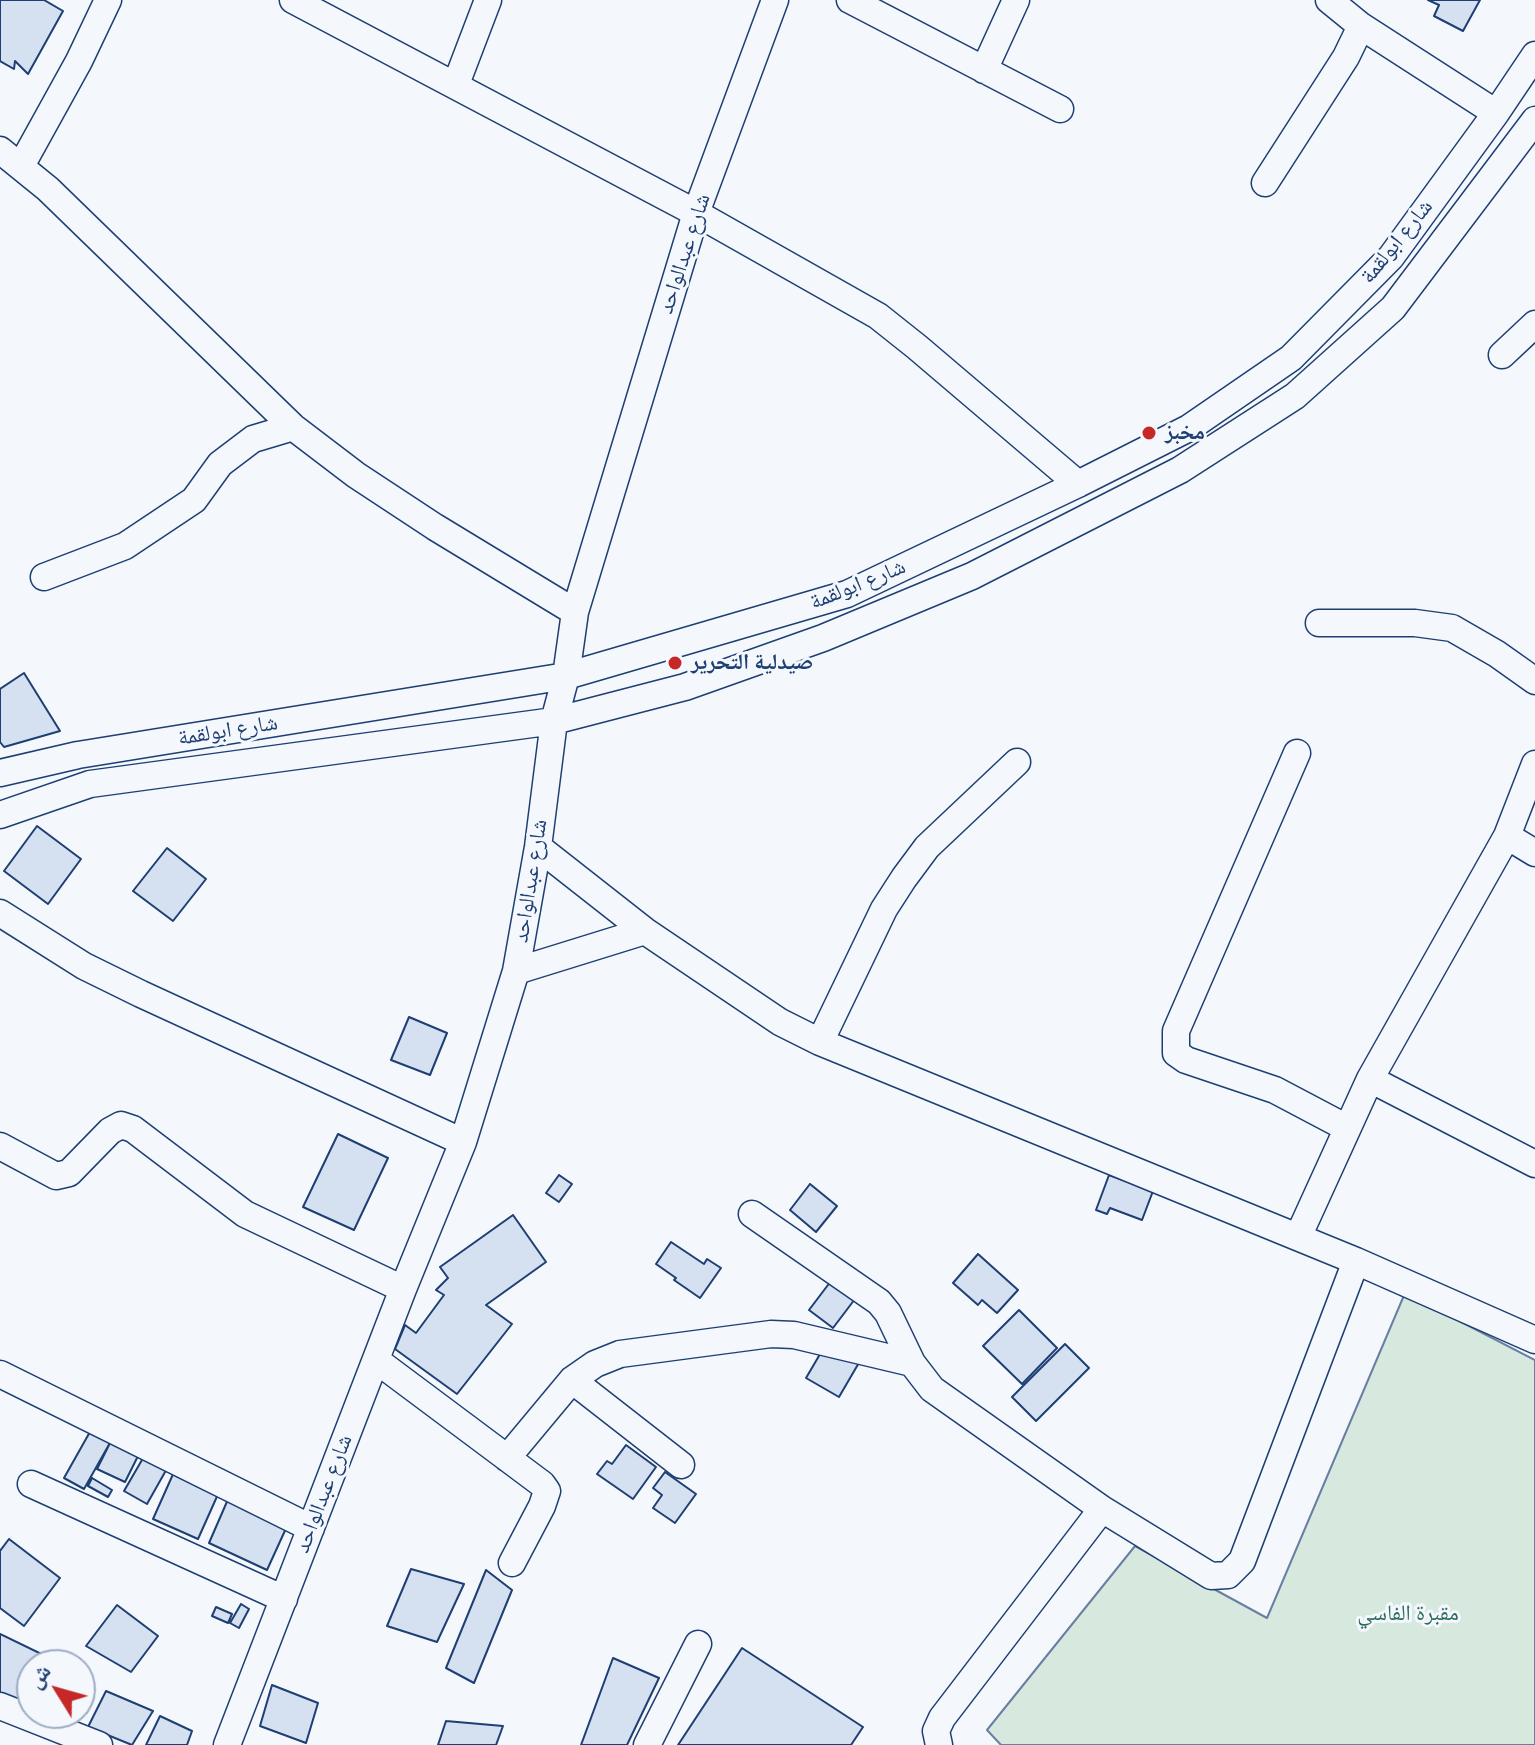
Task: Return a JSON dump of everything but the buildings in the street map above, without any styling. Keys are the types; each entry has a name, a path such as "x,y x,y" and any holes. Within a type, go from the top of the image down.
{"street":[{"path":"21,166 79,61 108,0"},
{"path":"293,0 696,213 878,316 1078,484"},
{"path":"456,84 488,0"},
{"name":"شارع عبدالواحد","path":"227,1745 463,1142 516,971 538,847 554,721 566,676 575,612 696,213 775,0"},
{"path":"850,0 1060,109"},
{"path":"984,70 1016,0"},
{"path":"1329,0 1361,26 1496,113"},
{"path":"1265,183 1346,57 1361,26"},
{"name":"شارع ابولقمة","path":"0,773 78,755 566,676 847,594 1189,428 1291,358 1391,257 1535,55"},
{"name":"شارع ابولقمة","path":"0,815 90,784 554,721 685,687 823,638 972,576 1180,470 1295,396 1393,308 1535,120"},
{"path":"0,150 48,189 293,427 356,475 435,527 575,612"},
{"path":"1502,355 1535,324"},
{"path":"44,577 125,546 194,500 220,464 253,439 293,427"},
{"path":"1319,623 1415,623 1452,628 1535,681"},
{"path":"1297,753 1176,1031 1176,1053 1186,1060 1275,1090 1347,1128"},
{"path":"820,1042 884,909 904,878 927,847 1017,762"},
{"path":"1298,1237 1370,1079 1507,836 1535,764"},
{"path":"1507,836 1535,853"},
{"path":"538,847 645,931 780,1022 820,1042 1356,1261 1535,1340"},
{"path":"0,913 84,966 463,1142"},
{"path":"516,971 645,931"},
{"path":"1370,1079 1535,1164"},
{"path":"0,1146 56,1176 69,1173 110,1131 121,1125 133,1129 245,1214 403,1289"},
{"path":"752,1214 879,1302 888,1313 912,1363 932,1389 1102,1509 1211,1576 1228,1575 1242,1561 1356,1261"},
{"path":"507,1458 572,1380 595,1364 620,1354 771,1334 794,1335 912,1363"},
{"path":"376,1360 542,1484 547,1491 512,1563"},
{"path":"0,1374 311,1528"},
{"path":"572,1380 681,1465"},
{"path":"31,1484 284,1599"},
{"path":"939,1745 936,1731 942,1718 1102,1509"},
{"path":"647,1745 698,1644"},
{"path":"0,1706 99,1745"}],"green space":[{"name":"مقبرة الفاسي","path":"1405,1293 1535,1360 1535,1745 1001,1745 987,1730 1135,1546 1267,1618"}],"place":[{"name":"مخبز","path":"1149,433"},
{"name":"صيدلية التحرير","path":"675,663"}]}
